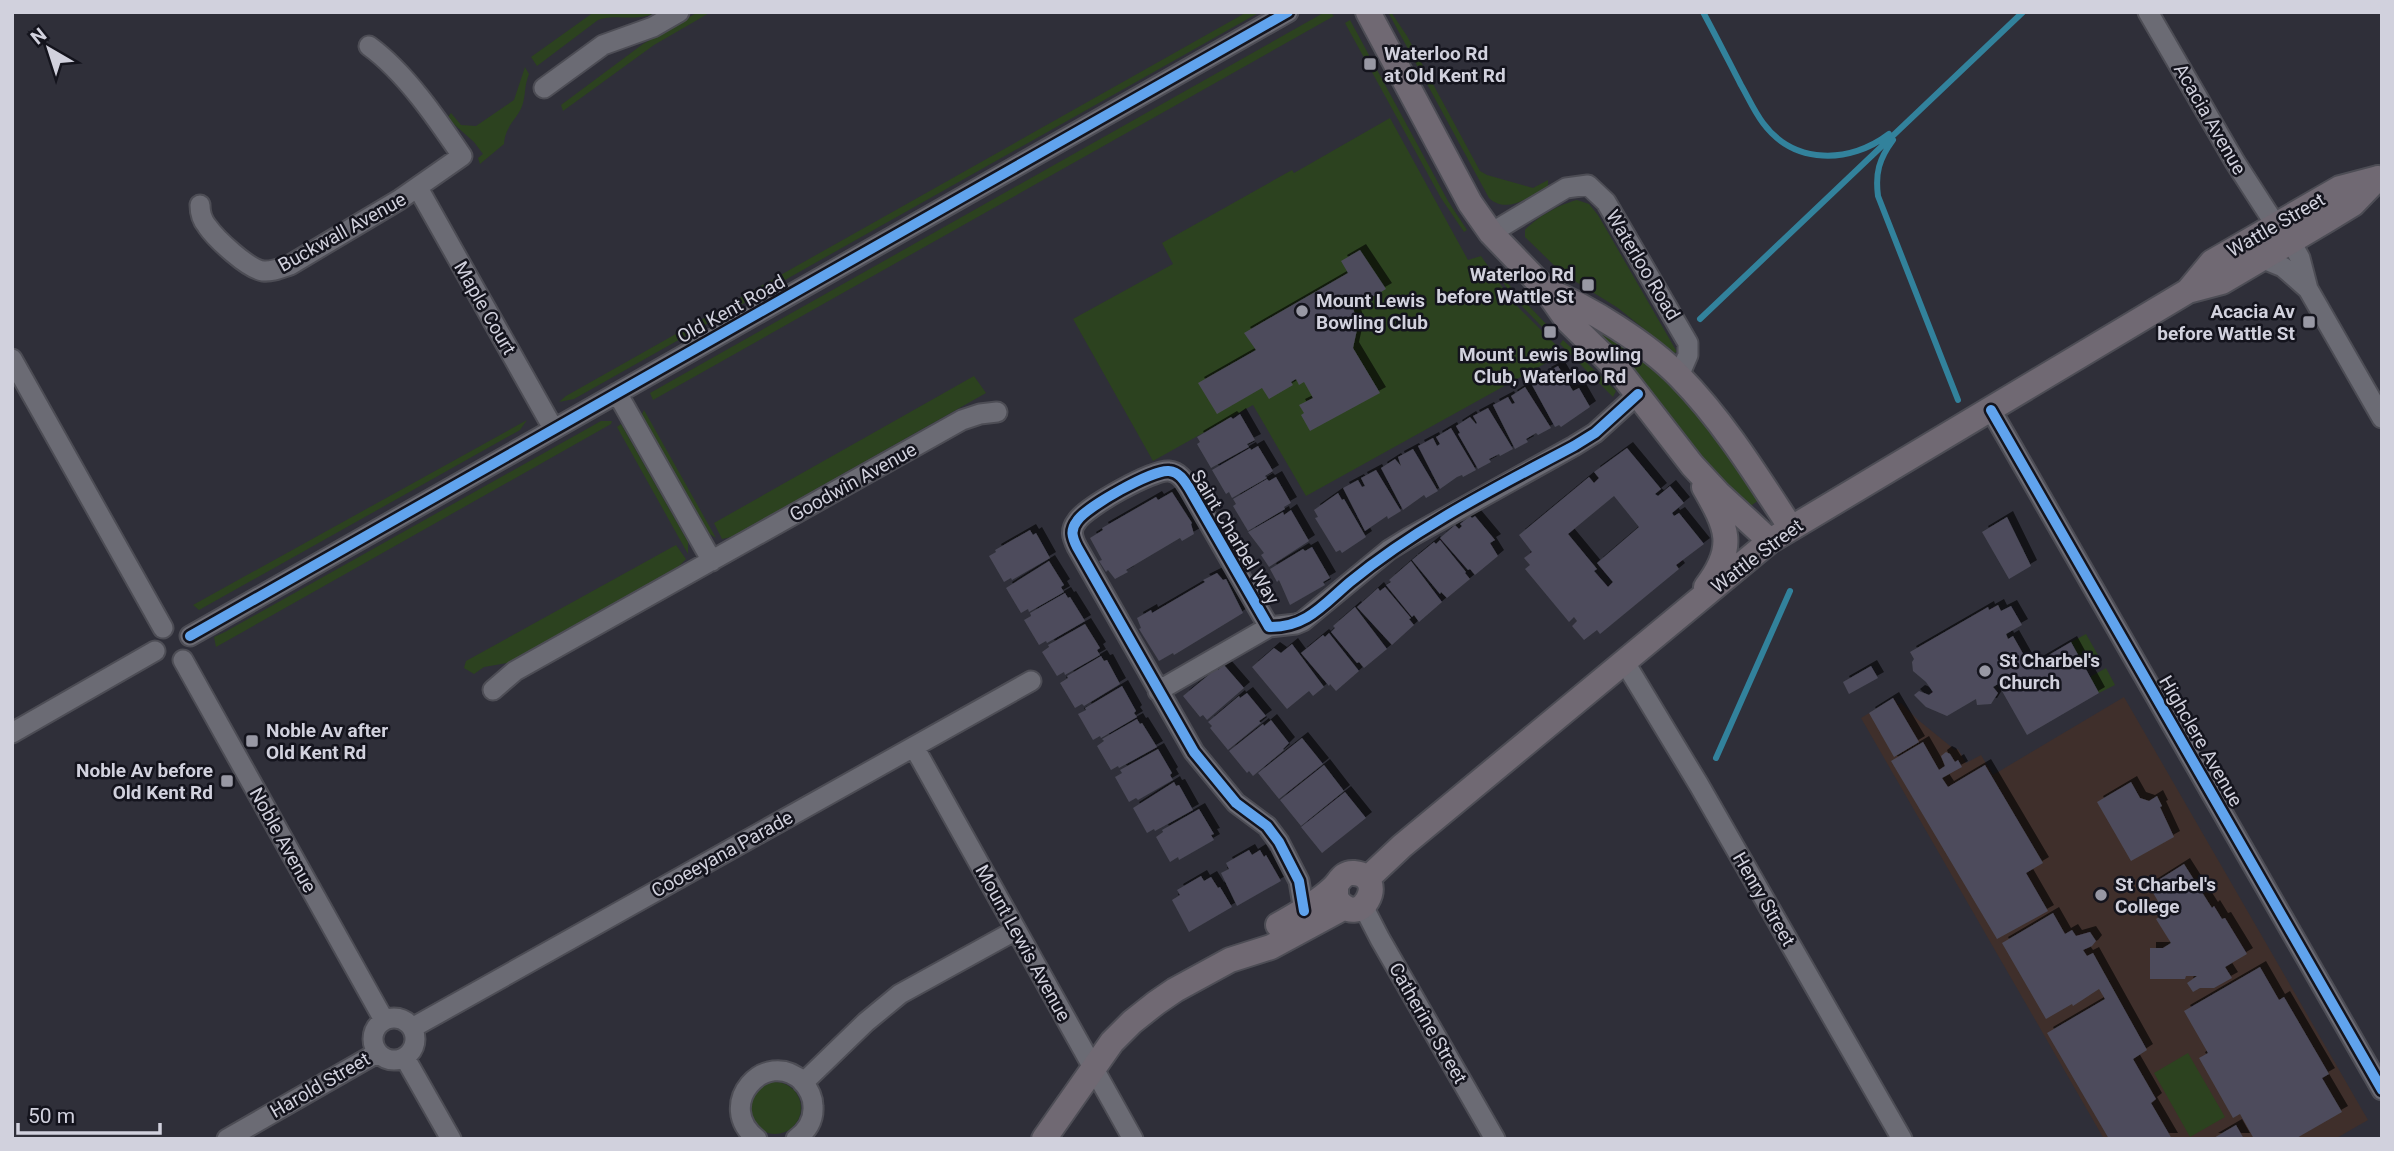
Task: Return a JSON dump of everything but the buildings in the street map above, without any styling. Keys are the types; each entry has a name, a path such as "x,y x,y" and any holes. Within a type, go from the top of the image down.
{"main road":[{"path":"1368,12 1471,203 1491,233 1546,290 1567,320 1620,372 1718,493 1770,541"},
{"name":"Wattle Street","path":"2188,291 2212,262 2353,204 2380,177"},
{"name":"Wattle Street","path":"1348,900 1370,896 1367,879 1402,846 1770,541 2188,291 2222,282 2261,258 2283,232"},
{"path":"1546,290 1575,301 1619,329 1679,376 1735,444 1791,528"},
{"path":"1692,464 1716,511 1727,543 1717,570 1692,606"},
{"path":"1230,960 1255,938 1304,911 1348,900"},
{"path":"1044,1139 1112,1042 1132,1022 1175,990 1230,960 1271,947 1348,900"}],"street":[{"path":"544,88 595,50 653,27 679,12"},
{"name":"Old Kent Road","path":"190,636 1289,12"},
{"name":"Acacia Avenue","path":"2148,12 2230,153 2300,258 2308,289 2382,418"},
{"name":"Buckwall Avenue","path":"200,205 203,220 214,233 249,265 267,271 290,265 418,188 462,156 396,71 369,46"},
{"name":"Waterloo Road","path":"1491,233 1566,188 1588,185 1606,202 1688,343 1688,355 1679,376"},
{"name":"Maple Court","path":"418,188 553,428"},
{"name":"Acacia Avenue","path":"2261,258 2283,267 2308,289"},
{"path":"12,359 163,628"},
{"path":"617,393 712,561"},
{"name":"Saint Charbel Way","path":"1304,911 1299,881 1279,842 1267,826 1236,803 1209,773 1158,691 1073,538 1076,522 1090,509 1153,473 1177,473 1189,488 1269,627 1279,628 1303,621 1400,543 1595,433 1638,394"},
{"name":"Highclere Avenue","path":"1990,410 2382,1090"},
{"name":"Goodwin Avenue","path":"493,690 514,671 961,420 997,412"},
{"path":"175,625 190,636 190,652 183,660 167,662 155,651 155,635 163,628 175,625"},
{"path":"1158,691 1269,627"},
{"path":"12,733 155,651"},
{"name":"Noble Avenue","path":"183,660 384,1020"},
{"name":"Henry Street","path":"1624,661 1699,785 1902,1139"},
{"name":"Cooeeyana Parade","path":"412,1028 1031,681"},
{"name":"Mount Lewis Avenue","path":"914,747 1133,1139"},
{"name":"Catherine Street","path":"1348,900 1380,939 1495,1139"},
{"path":"803,1083 900,994 1016,930"},
{"path":"396,1018 408,1023 412,1028 415,1041 410,1053 404,1058 393,1060 377,1053 373,1035 384,1020 396,1018"},
{"name":"Harold Street","path":"227,1139 377,1053"},
{"path":"404,1058 451,1139"},
{"path":"757,1139 746,1129 740,1112 741,1100 749,1084 759,1076 776,1071 788,1073 803,1083 812,1098 813,1111 807,1128 796,1139"}],"shaded area":[{"name":"St Charbel's College","path":"2124,697 2368,1120 2335,1139 2104,1139 1861,718 1894,698 1898,705 1901,703 1955,750 1958,749 1966,763 1981,755 1993,775"}],"green space":[{"path":"594,12 657,12 642,17 598,20 537,66 531,57"},
{"path":"698,12 711,12 654,45 563,111 561,105 643,44"},
{"path":"1247,12 1260,12 574,399 559,402 566,396"},
{"path":"1325,12 1334,16 653,400 650,393"},
{"path":"1388,12 1391,12 1407,36 1480,171 1533,188 1548,180 1548,186 1527,199 1511,204 1503,205 1489,198"},
{"path":"1350,20 1448,201 1467,230 1464,232 1441,198 1345,23"},
{"path":"525,67 529,74 521,108 507,132 504,144 480,164 478,158 483,154 474,142 447,118 451,113 461,125 476,126 514,100"},
{"name":"Mount Lewis Bowling Club","path":"1390,118 1468,260 1481,256 1512,301 1564,353 1306,496 1253,405 1153,461 1073,319 1173,264 1162,243"},
{"path":"1577,200 1589,204 1598,215 1677,352 1674,353 1618,308 1562,273 1525,237 1525,230 1536,220"},
{"path":"1493,268 1548,326 1544,329 1514,298"},
{"path":"1594,325 1676,389 1715,435 1760,499 1748,508 1711,476 1655,397 1591,329"},
{"path":"1563,340 1616,391 1613,397 1560,344"},
{"path":"974,376 986,393 731,537 722,539 714,523"},
{"path":"644,410 716,538 708,533 701,523 644,420"},
{"path":"527,420 520,430 199,610 193,605"},
{"path":"601,421 612,421 611,424 216,647 214,637"},
{"path":"621,424 688,542 688,554 617,427"},
{"path":"676,545 686,559 679,566 507,663 484,667 474,674 464,668 466,661"},
{"path":"2086,634 2098,655 2083,664 2071,642"},
{"path":"2106,668 2115,685 2099,693 2090,677"},
{"path":"2188,1053 2225,1117 2190,1137 2154,1073"},
{"path":"775,1082 785,1084 793,1090 799,1098 799,1118 793,1126 785,1132 775,1134 765,1132 757,1126 751,1118 749,1108 751,1098 757,1090 765,1084"}],"waterway":[{"path":"1703,12 1763,123 1790,147 1806,153 1840,155 1874,144 1889,134"},
{"path":"1700,319 2023,12"},
{"path":"1893,140 1879,166 1878,196 1958,400"},
{"path":"1716,758 1790,591"}],"cycle path":[{"path":"190,636 1288,12"},
{"path":"1304,911 1299,881 1279,842 1267,826 1236,803 1194,752 1077,547 1072,534 1073,527 1093,507 1135,482 1161,472 1176,473 1189,488 1269,627 1282,626 1314,613 1376,562 1430,525 1595,433 1638,394"},
{"path":"1991,410 2382,1090"}],"place":[{"name":"Waterloo Rd at Old Kent Rd","path":"1370,64"},
{"name":"Waterloo Rd before Wattle St","path":"1588,285"},
{"name":"Mount Lewis Bowling Club","path":"1302,311"},
{"name":"Acacia Av before Wattle St","path":"2309,322"},
{"name":"Mount Lewis Bowling Club, Waterloo Rd","path":"1550,332"},
{"name":"St Charbel's Church","path":"1985,671"},
{"name":"Noble Av after Old Kent Rd","path":"252,741"},
{"name":"Noble Av before Old Kent Rd","path":"227,781"},
{"name":"St Charbel's College","path":"2101,895"}]}
